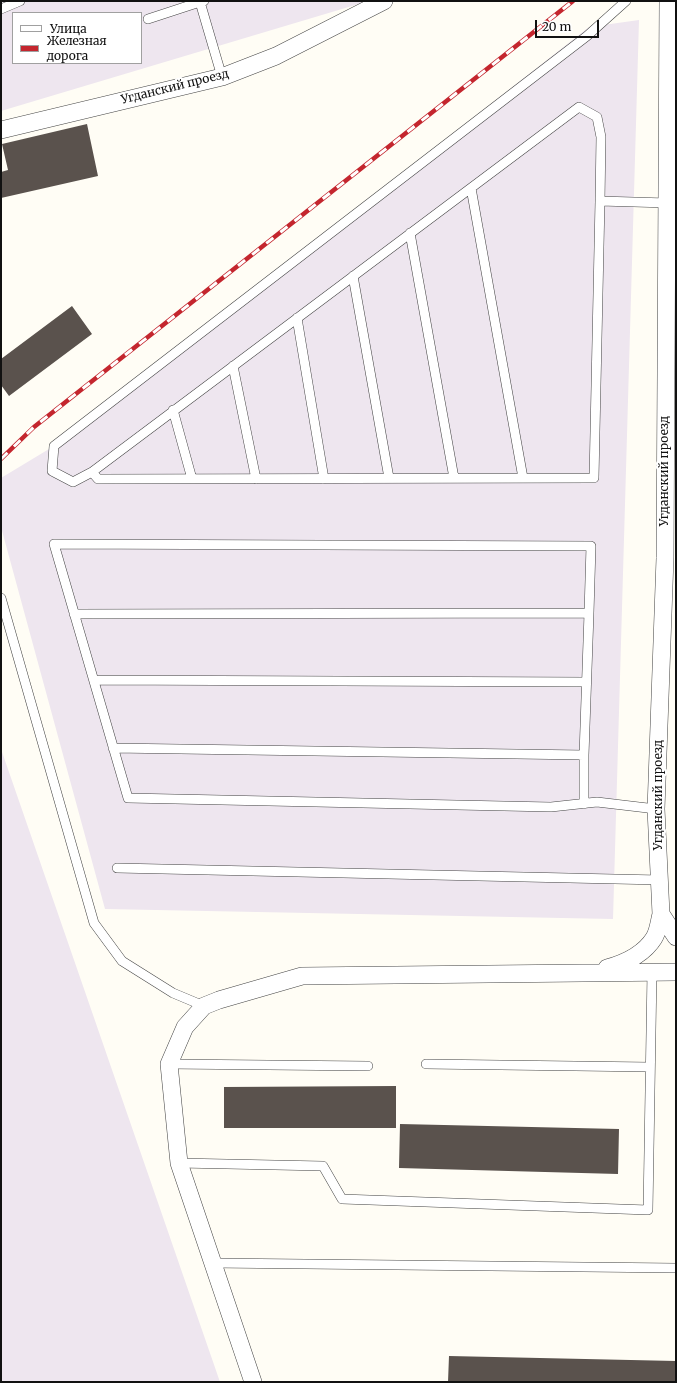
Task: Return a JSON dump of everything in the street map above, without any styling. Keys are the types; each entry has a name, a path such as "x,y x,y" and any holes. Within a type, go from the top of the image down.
{"street":[{"name":"Угданский проезд","path":"1,130 222,77 276,56 384,1"},
{"name":"Угданский проезд","path":"668,1 667,203 671,455 665,558 656,809 662,914 676,937"},
{"path":"591,973 623,963 644,950 655,938 662,914"},
{"path":"253,1382 179,1163 169,1064 184,1027 204,1006 219,1000 302,976 676,972"}],"lane":[{"path":"1,9 20,1"},
{"path":"92,472 98,479 594,478 601,137 597,117 579,107 92,472 73,482 52,471 54,446 587,36 626,1"},
{"path":"148,19 202,2 222,77"},
{"path":"471,188 523,478"},
{"path":"600,201 667,203"},
{"path":"410,233 454,478"},
{"path":"353,276 389,478"},
{"path":"297,318 324,478"},
{"path":"233,366 256,479"},
{"path":"174,410 192,479"},
{"path":"584,804 584,755 591,546 54,544 128,798 551,807 584,804 596,802 656,809"},
{"path":"1,598 94,923 122,961 173,993 204,1006"},
{"path":"74,614 589,614"},
{"path":"94,680 586,682"},
{"path":"113,748 584,755"},
{"path":"117,868 660,880"},
{"path":"179,1163 324,1166 342,1199 648,1210 652,972"},
{"path":"169,1064 368,1066"},
{"path":"426,1064 650,1067"},
{"path":"213,1263 676,1268"}],"shaded area":[{"path":"1,1 363,1 362,3 1,111"},
{"path":"639,20 613,919 105,909 1,527 1,478 54,446 589,27"},
{"path":"1,749 220,1382 1,1382"}],"building":[{"path":"87,124 98,176 1,198 1,172 8,170 2,144"},
{"path":"72,306 92,334 9,396 1,385 1,359"},
{"path":"396,1086 396,1128 224,1128 224,1087"},
{"path":"400,1124 619,1129 618,1174 399,1168"},
{"path":"449,1356 676,1361 676,1382 448,1382"}],"railway":[{"path":"1,459 34,427 573,1"}]}
